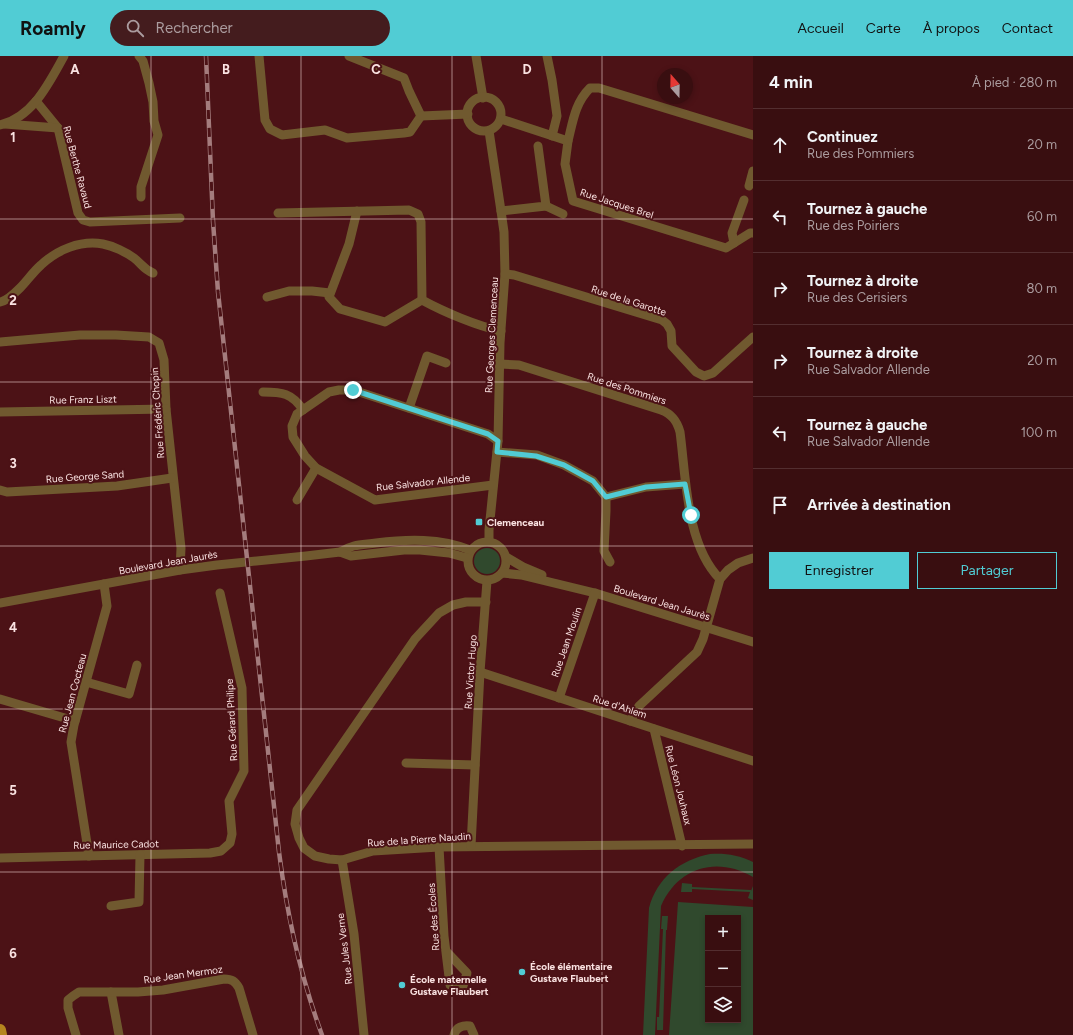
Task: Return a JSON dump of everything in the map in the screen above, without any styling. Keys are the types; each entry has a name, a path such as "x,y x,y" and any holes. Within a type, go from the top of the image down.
{"main road":[{"path":"0,1030 1,1035"}],"street":[{"path":"3,124 24,113 43,94 64,56"},
{"path":"139,56 143,61 150,83 154,121 158,135 141,187 141,197"},
{"path":"259,56 265,120 270,129 282,135 325,130 347,138 404,133 410,132 422,116"},
{"path":"349,56 404,78 422,116"},
{"path":"476,56 483,98"},
{"path":"547,56 557,116 552,136"},
{"path":"501,119 568,140 576,107 584,94 590,88 599,88 753,135"},
{"path":"483,98 491,99 496,102 500,108 501,119 496,127 489,131 476,129 471,125 468,119 470,107 473,102 483,98"},
{"name":"Rue Berthe Ravaud","path":"36,101 58,128 78,213 83,220 90,222 180,218"},
{"path":"422,116 468,114"},
{"path":"3,124 58,128"},
{"name":"Rue Georges Clemenceau","path":"489,131 504,232 505,274 501,331 498,441 489,541"},
{"name":"Rue Jacques Brel","path":"568,140 565,164 573,201 726,248 750,232 753,233"},
{"path":"538,146 546,206"},
{"path":"749,186 753,171"},
{"path":"734,243 732,233 744,200"},
{"path":"501,211 546,206 563,214"},
{"path":"278,213 409,210 418,214 421,222 422,300"},
{"path":"357,211 349,244 329,297 340,309 385,322 422,300"},
{"path":"0,302 3,302 16,293 41,265 55,254 74,245 89,243 104,244 135,258 146,270 153,272"},
{"name":"Rue de la Garotte","path":"505,274 662,320 668,324 671,331 672,346 696,372 704,376 713,373 753,337"},
{"path":"267,297 289,291 330,293"},
{"path":"422,300 440,310 501,331"},
{"name":"Rue Frédéric Chopin","path":"0,342 80,335 116,335 149,337 158,343 164,360 166,409 180,548 180,570"},
{"path":"409,408 427,356 446,363"},
{"name":"Rue des Pommiers","path":"500,364 519,365 667,412 675,420 680,432 685,484 691,515 698,538 706,560 720,579"},
{"name":"Rue Salvador Allende","path":"493,485 375,500 316,468 305,456 293,437 292,426 297,414 329,392 353,390 488,434 498,441"},
{"path":"263,392 280,392 292,397 303,410"},
{"name":"Rue Franz Liszt","path":"0,412 166,409"},
{"path":"497,452 536,456 564,465 593,481 606,497 604,551 610,562"},
{"path":"297,500 316,468"},
{"name":"Rue George Sand","path":"0,490 7,492 117,486 172,478"},
{"path":"606,497 646,487 685,484"},
{"path":"489,541 500,546 506,557 506,563 502,573 495,579 487,581 479,579 472,574 468,566 469,554 476,545 489,541"},
{"name":"Boulevard Jean Jaurès","path":"0,603 180,570 340,552 351,556 404,550 469,554"},
{"name":"Boulevard Jean Jaurès","path":"506,557 523,567 564,584"},
{"path":"630,721 640,706 697,652 701,646 720,579 728,570 738,563 753,558"},
{"name":"Boulevard Jean Jaurès","path":"502,573 521,575 564,584 753,642"},
{"name":"Rue Victor Hugo","path":"471,846 480,672 487,581"},
{"name":"Rue Jean Cocteau","path":"89,856 71,742 75,720 108,606 104,584"},
{"name":"Rue Gérard Philipe","path":"220,593 240,676 242,695 244,771 229,801 232,834 230,844"},
{"name":"Rue Jean Moulin","path":"559,698 595,593"},
{"name":"Rue de la Pierre Naudin","path":"486,602 466,602 453,605 439,613 415,639 297,810 295,824 304,848 315,856 329,860 342,860 373,851 439,847 682,846 753,844"},
{"path":"86,682 129,694 137,665"},
{"name":"Rue d'Ahlem","path":"480,672 753,761"},
{"path":"0,699 75,720"},
{"name":"Rue Léon Jouhaux","path":"654,729 682,846"},
{"path":"406,763 475,764"},
{"name":"Rue Maurice Cadot","path":"0,858 210,853 221,851 230,844"},
{"name":"Rue des Écoles","path":"439,847 446,951 450,985 463,986 467,973 446,951"},
{"path":"111,906 138,902 140,854"},
{"name":"Rue Jules Verne","path":"342,860 354,934 364,1035"},
{"name":"Rue Jean Mermoz","path":"76,1035 68,1008 68,1000 79,992 163,990 224,979 231,979 236,982 253,1035"},
{"path":"111,992 119,1035"},
{"path":"454,1035 459,1028 470,1026 474,1035"}],"green space":[{"path":"487,548 496,552 500,561 496,570 487,574 478,570 474,561 478,552"},
{"path":"710,854 732,855 753,862 753,877 726,867 700,869 688,874 677,882 668,893 661,906 655,1035 643,1035 649,908 653,897 664,879 671,872 689,861"},
{"path":"682,883 692,884 692,887 751,891 753,886 753,900 748,898 750,892 692,889 692,892 681,892"},
{"path":"678,902 753,907 753,1035 669,1035"},
{"path":"662,916 668,916 666,930 663,1030 657,1030 657,1017 659,1017 663,929 661,929"}],"railway":[{"path":"206,56 213,221 218,292 279,852 295,945 307,990 322,1035"}],"place":[{"name":"Clemenceau","path":"479,522"},
{"name":"École élémentaire Gustave Flaubert","path":"522,972"},
{"name":"École maternelle Gustave Flaubert","path":"402,985"}],"route":[{"path":"353,390 488,434 498,441 497,452 536,456 564,465 593,481 606,497 646,487 685,484 691,515"}]}
